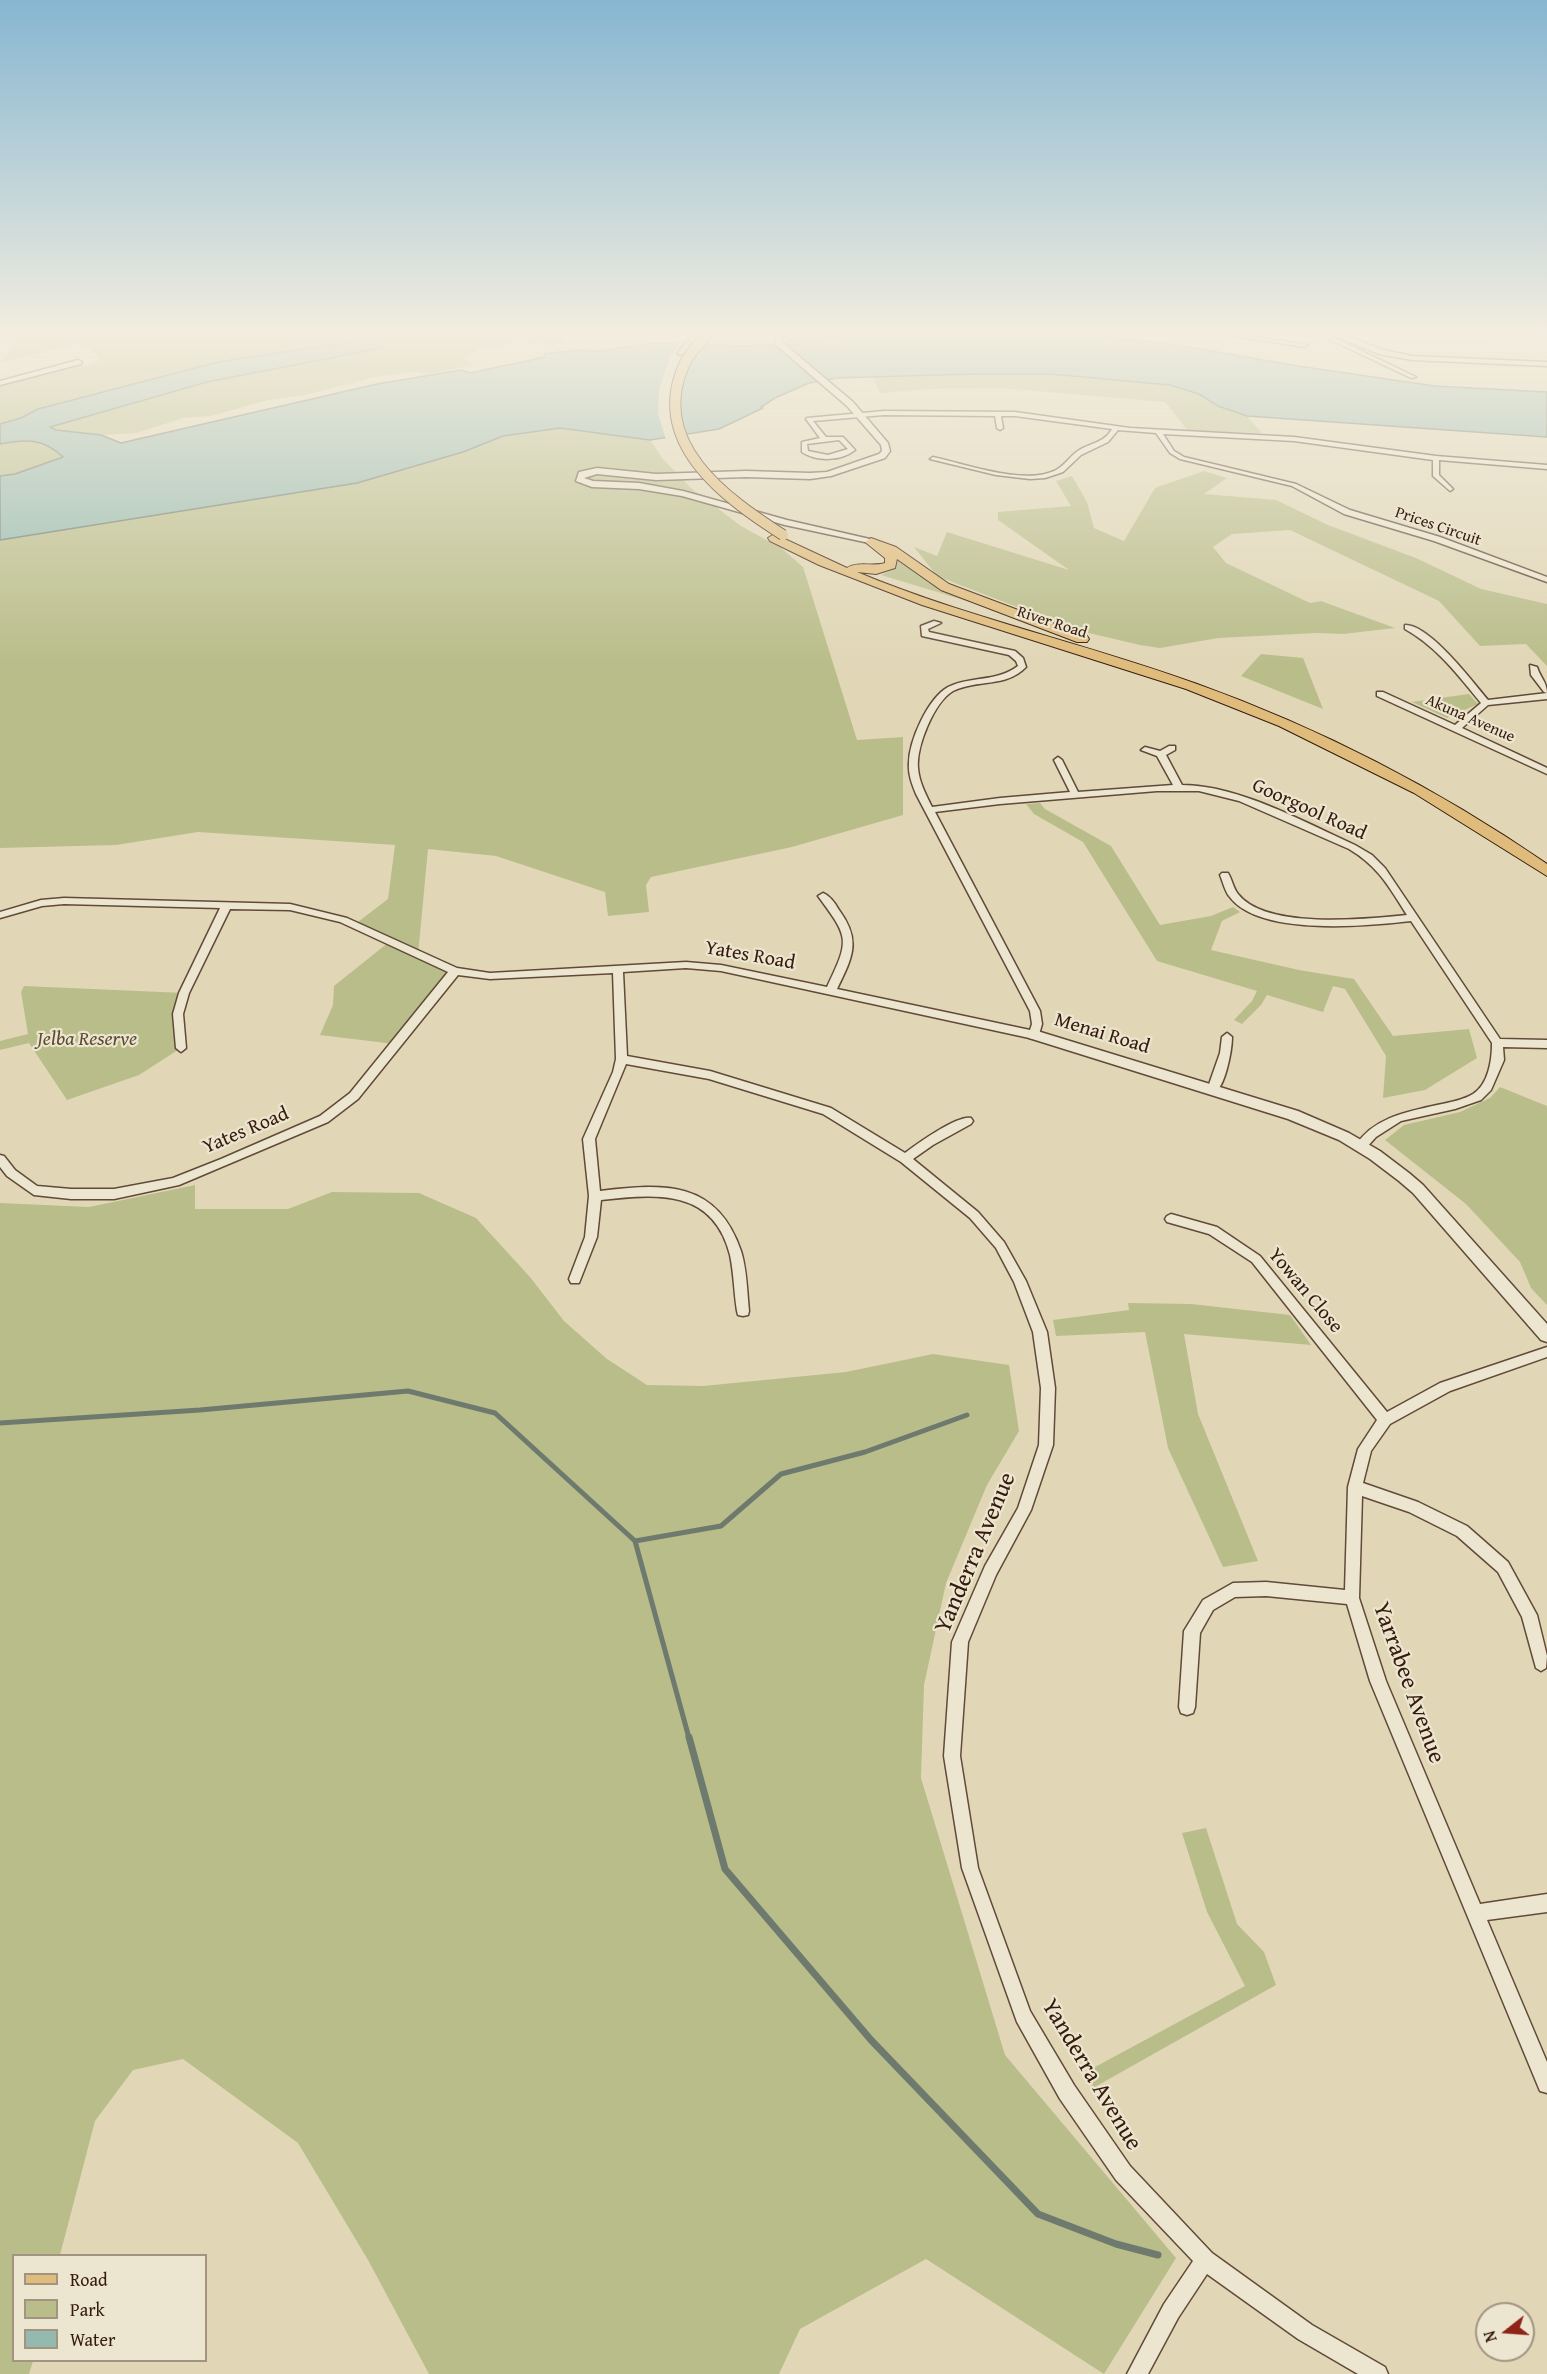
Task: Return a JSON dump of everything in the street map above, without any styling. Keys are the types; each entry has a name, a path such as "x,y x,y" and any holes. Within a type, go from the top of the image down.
{"main road":[{"name":"River Road","path":"674,443 679,454 704,487 733,512 831,566 914,598 1189,685 1238,704 1348,752 1403,781 1483,827 1547,871"},
{"name":"River Road","path":"685,443 692,458 709,480 778,537 850,567 970,609 1151,665 1272,709 1346,741 1462,802 1547,855"},
{"path":"850,567 876,570 891,565 891,557 871,542"},
{"path":"871,542 897,552 922,573 943,586 1151,665"}],"street":[{"path":"804,443 805,452 818,456 837,456 852,450 845,443"},
{"path":"871,542 785,522 683,494 639,486 588,483 579,477 585,473 597,471 678,478 746,474 810,476 828,474 874,459 885,453 882,443"},
{"path":"933,459 1015,476 1046,476 1061,471 1078,453 1102,443"},
{"name":"Prices Circuit","path":"1166,443 1172,452 1182,458 1294,485 1347,512 1437,539 1547,580"},
{"path":"1316,443 1436,458 1547,468"},
{"path":"1436,458 1436,476 1450,489"},
{"name":"Menai Road","path":"937,623 924,628 925,634 1012,653 1020,660 1022,667 1015,674 950,689 934,704 917,742 912,760 913,776 1035,1011 1037,1024 1034,1035 1317,1123 1362,1145 1397,1170 1418,1189 1547,1335"},
{"path":"1408,627 1422,634 1436,646 1486,703"},
{"path":"1533,667 1535,675 1547,690"},
{"name":"Akuna Avenue","path":"1380,694 1547,771"},
{"path":"1456,729 1486,703 1547,696"},
{"path":"1145,750 1161,754 1172,748"},
{"path":"1161,754 1178,787"},
{"path":"1059,760 1074,794"},
{"name":"Goorgool Road","path":"930,810 1074,794 1178,787 1199,788 1242,800 1352,847 1369,857 1382,870 1497,1043"},
{"path":"1225,875 1227,887 1234,897 1257,912 1322,925 1414,918"},
{"path":"823,896 847,928 850,940 849,952 830,992"},
{"name":"Yates Road","path":"0,915 41,903 64,901 290,907 343,920 455,971 490,976 525,976 686,965 721,968 1034,1035"},
{"path":"181,1047 178,1014 184,993 227,905"},
{"path":"575,1279 591,1237 595,1196 589,1139 619,1072 621,1059 618,969"},
{"name":"Yates Road","path":"0,1159 11,1173 34,1190 71,1194 114,1194 175,1182 225,1162 324,1119 354,1096 455,971"},
{"path":"1213,1090 1226,1053 1227,1037"},
{"path":"1362,1145 1372,1134 1398,1118 1455,1105 1477,1097 1485,1090 1493,1076 1498,1060 1497,1043 1547,1044"},
{"name":"Yanderra Avenue","path":"621,1059 711,1074 827,1111 906,1159 974,1215 1000,1245 1020,1281 1040,1332 1048,1388 1046,1445 1024,1510 990,1571 960,1642 952,1756 970,1868 1023,2016 1067,2092 1123,2173 1204,2260 1305,2332 1378,2374"},
{"path":"906,1159 929,1142 967,1121"},
{"path":"595,1196 646,1190 694,1196 722,1221 735,1252 743,1311"},
{"name":"Yowan Close","path":"1171,1219 1213,1230 1256,1259 1385,1420"},
{"name":"Yarrabee Avenue","path":"1547,1352 1446,1387 1385,1420 1365,1449 1355,1487 1352,1598 1378,1681 1547,2084"},
{"path":"1355,1487 1413,1507 1462,1531 1503,1567 1529,1615 1541,1663"},
{"path":"1187,1707 1192,1630 1208,1605 1233,1590 1266,1589 1352,1598"},
{"path":"1476,1914 1547,1903"},
{"path":"1137,2374 1171,2311 1204,2260"}],"green space":[{"path":"38,443 50,445 63,457 15,474 0,476 0,444"},
{"path":"486,443 652,443 663,459 691,488 741,526 781,548 803,567 857,740 903,737 903,815 792,847 651,877 646,885 649,912 608,916 605,892 496,856 428,849 418,955 455,971 394,1044 320,1035 333,1005 334,986 389,942 354,925 388,899 395,845 198,832 116,845 0,848 0,540 357,483 463,452"},
{"path":"1204,471 1227,478 1204,494 1276,500 1328,525 1416,558 1481,589 1547,604 1547,666 1526,644 1480,646 1439,601 1290,530 1232,534 1213,547 1226,563 1310,603 1321,601 1395,628 1343,634 1317,633 1218,638 1160,648 1140,645 1076,630 937,576 914,547 937,556 947,532 1069,570 998,520 998,512 1071,506 1056,481 1072,476 1087,502 1094,528 1124,541 1155,488"},
{"path":"899,558 936,584 1003,612 881,575 896,568"},
{"path":"1261,654 1303,658 1323,709 1241,676"},
{"path":"1469,694 1478,704 1447,718 1412,702"},
{"path":"1040,803 1045,809 1111,846 1160,925 1211,916 1233,907 1240,912 1222,921 1211,950 1299,970 1354,979 1393,1036 1469,1029 1477,1058 1425,1090 1383,1098 1386,1056 1345,989 1333,986 1323,1012 1267,995 1261,1005 1242,1024 1234,1020 1252,1001 1257,991 1157,961 1083,842 1034,814 1026,804"},
{"name":"Jelba Reserve","path":"24,986 184,993 181,1048 139,1075 67,1100 29,1043 0,1050 0,1041 28,1034 21,992"},
{"path":"1500,1087 1547,1106 1547,1305 1531,1288 1520,1262 1466,1204 1385,1140 1404,1125 1460,1112 1490,1098"},
{"path":"195,1185 195,1209 288,1209 332,1192 419,1193 476,1218 530,1277 564,1321 607,1359 647,1385 703,1386 846,1372 933,1354 1009,1365 1019,1431 987,1485 946,1583 924,1685 921,1778 1005,2055 1176,2258 1104,2374 926,2259 800,2329 779,2374 429,2374 368,2260 298,2143 183,2059 133,2070 95,2121 60,2254 12,2254 12,2362 33,2362 29,2374 0,2374 0,1203 89,1207"},
{"path":"1128,1303 1191,1304 1290,1315 1311,1345 1184,1334 1198,1414 1258,1561 1223,1567 1168,1448 1145,1332 1056,1336 1053,1320 1129,1310"},
{"path":"1206,1828 1237,1924 1264,1952 1276,1985 1093,2088 1084,2073 1245,1986 1207,1912 1182,1833"}],"water":[{"path":"40,443 486,443 463,452 357,483 0,540 0,476 15,474 63,457"}],"waterway":[{"path":"0,1423 200,1410 408,1391 495,1413 635,1541"},
{"path":"635,1541 721,1526 781,1474 865,1452 967,1415"},
{"path":"635,1541 689,1738"},
{"path":"689,1737 725,1869 871,2040 1038,2214 1116,2244 1158,2255"}]}
